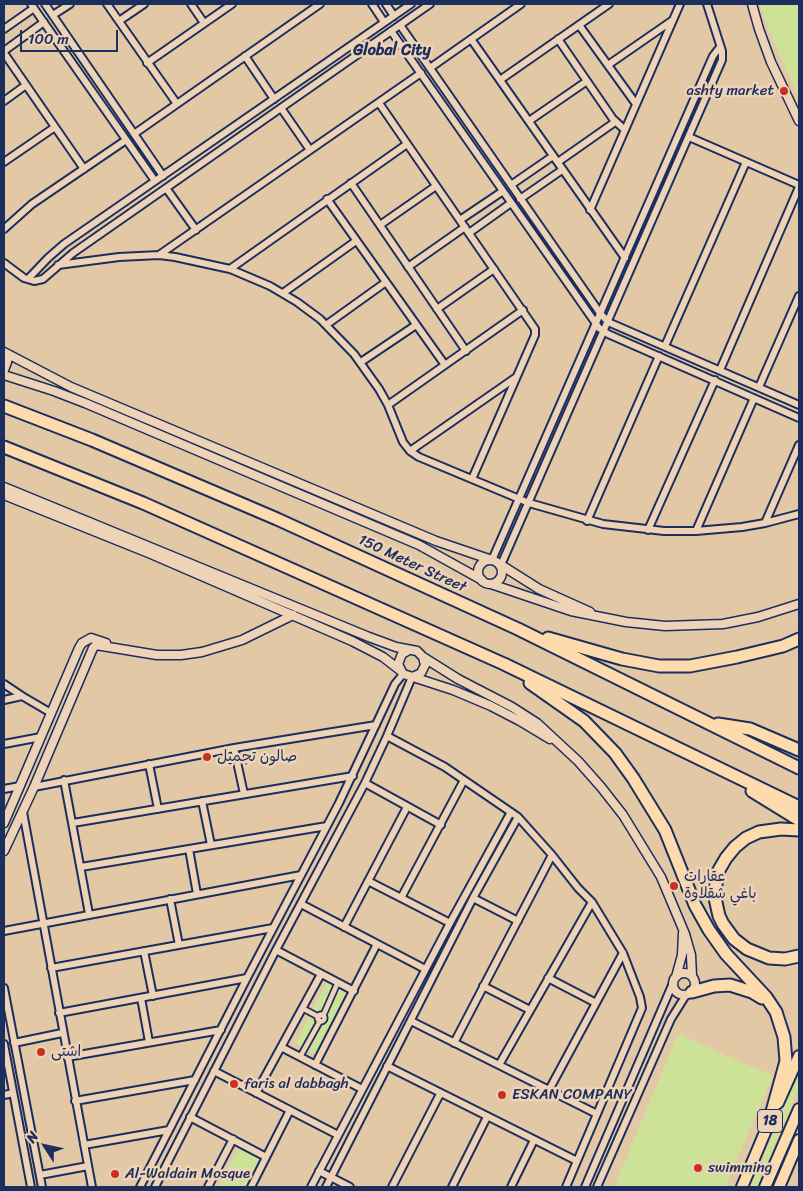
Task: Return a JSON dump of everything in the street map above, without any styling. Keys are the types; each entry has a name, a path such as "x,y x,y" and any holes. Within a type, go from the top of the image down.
{"highway":[{"name":"150 Meter Street","path":"4,406 92,440 277,519 518,629 799,768"},
{"path":"4,447 143,503 504,664 799,808"},
{"path":"518,629 622,659 659,666 690,666 737,657 783,646 799,639"},
{"path":"504,664 584,721 615,753 665,830 692,898 709,930 730,960 771,1003 781,1025 786,1050 786,1062 768,1126"},
{"path":"709,723 750,730 799,750"},
{"path":"693,756 799,820"},
{"path":"799,830 781,828 759,832 746,838 735,847 719,870 715,898 723,924 734,939 747,949 769,958 785,959 799,956"},
{"path":"689,994 714,986 730,985 752,992 771,1003"},
{"name":"18","path":"742,1187 799,1056"},
{"name":"18","path":"765,1187 799,1109"},
{"path":"779,1187 799,1140"}],"street":[{"path":"45,4 163,176"},
{"path":"53,15 70,4"},
{"path":"107,4 177,104"},
{"path":"119,21 144,4"},
{"path":"191,4 204,23"},
{"path":"148,62 232,4"},
{"path":"134,134 312,6 320,4"},
{"path":"372,4 384,22"},
{"path":"386,4 394,16"},
{"path":"28,279 56,251 411,4"},
{"path":"4,263 20,276 37,281 43,279 58,265 166,188 430,4"},
{"path":"430,68 521,4"},
{"path":"500,80 609,4"},
{"path":"590,210 680,4"},
{"path":"491,584 500,579 502,572 500,565 722,60 723,56 706,4"},
{"path":"752,4 771,62 799,122"},
{"path":"4,29 32,6 155,181"},
{"path":"608,65 674,19"},
{"path":"44,22 4,52 84,169"},
{"path":"400,25 520,199 608,322 799,404"},
{"path":"580,25 636,104"},
{"path":"391,31 596,324 604,332 799,418"},
{"path":"471,39 625,258"},
{"path":"558,40 615,122 625,130"},
{"path":"492,560 713,56 720,47"},
{"path":"245,56 274,98"},
{"path":"159,255 421,74"},
{"path":"529,121 587,81"},
{"path":"4,101 26,85"},
{"path":"379,103 534,327 535,332 472,479"},
{"path":"281,108 310,150"},
{"path":"558,162 615,122"},
{"path":"4,162 55,127"},
{"path":"230,130 236,139"},
{"path":"689,137 799,186 720,370"},
{"path":"4,228 22,212 126,140"},
{"path":"230,269 407,144"},
{"path":"511,185 553,156"},
{"path":"664,346 746,162"},
{"path":"520,199 562,170"},
{"path":"350,183 466,351"},
{"path":"380,225 436,186"},
{"path":"166,188 196,230"},
{"path":"460,220 502,191"},
{"path":"327,200 445,365"},
{"path":"408,267 511,203"},
{"path":"283,293 356,241"},
{"path":"58,265 119,257 159,255 189,259 230,269 283,293 326,325 361,362 388,405 403,442 410,451 418,457 519,499 587,520 648,530 696,531 765,523 799,514"},
{"path":"437,309 494,269"},
{"path":"326,325 386,282"},
{"path":"759,388 799,296"},
{"path":"388,405 523,310"},
{"path":"361,362 416,325"},
{"path":"4,370 7,362 6,353"},
{"path":"6,353 71,387 436,541 492,560 539,589 594,614"},
{"path":"587,520 660,356"},
{"path":"4,376 46,388 85,403 419,545 491,584 564,609 645,624 704,626 758,617 799,604"},
{"path":"410,451 516,377"},
{"path":"648,530 715,380"},
{"path":"696,531 754,398"},
{"path":"765,523 799,445"},
{"path":"4,487 369,637 417,651 476,689 525,715 543,728 602,787 643,845 661,876 681,924 691,955 692,976 695,986 671,1019 596,1187"},
{"path":"4,495 151,554 362,646 402,673 453,690 491,706 558,744"},
{"path":"482,580 479,574 480,567 485,561 492,560"},
{"path":"4,851 23,812 94,648 100,645 134,652 181,655 222,648 293,615"},
{"path":"4,823 79,648 87,640 95,639 134,652"},
{"path":"79,648 91,654"},
{"path":"402,673 398,664 400,657 409,650"},
{"path":"412,677 418,676 424,669 424,657"},
{"path":"402,673 395,684 353,776 247,978 142,1185 153,1187 365,783 412,677"},
{"path":"4,684 51,713"},
{"path":"4,700 22,696"},
{"path":"34,787 234,748 376,724"},
{"path":"387,736 445,768 518,817 592,902 623,953 640,997 642,1008 566,1187"},
{"path":"4,744 41,737"},
{"path":"234,748 244,794"},
{"path":"149,764 158,809"},
{"path":"73,824 353,776"},
{"path":"64,780 89,914"},
{"path":"402,898 464,780"},
{"path":"365,783 441,825"},
{"path":"4,789 20,786"},
{"path":"202,801 211,845"},
{"path":"344,927 407,807"},
{"path":"23,812 50,968 92,1187"},
{"path":"311,1187 450,922 511,812"},
{"path":"314,1180 327,1187 473,898 518,817"},
{"path":"81,867 327,826"},
{"path":"189,849 197,894"},
{"path":"454,1043 552,855"},
{"path":"4,931 301,875"},
{"path":"368,881 450,922"},
{"path":"473,898 518,920"},
{"path":"170,899 179,945"},
{"path":"499,1065 592,902"},
{"path":"301,904 425,970"},
{"path":"585,1187 674,980 683,947 681,924"},
{"path":"50,968 273,928"},
{"path":"315,1065 377,944"},
{"path":"276,950 354,990"},
{"path":"144,951 153,996"},
{"path":"548,1090 623,953"},
{"path":"674,980 686,973 692,976"},
{"path":"256,1093 321,974"},
{"path":"59,1012 247,978"},
{"path":"548,978 596,1003"},
{"path":"674,980 674,989 678,994 689,994"},
{"path":"300,1057 322,1018 338,982"},
{"path":"484,986 530,1010"},
{"path":"4,988 42,1187"},
{"path":"141,998 149,1042"},
{"path":"302,1008 336,1026"},
{"path":"411,1021 597,1114"},
{"path":"67,1057 221,1030"},
{"path":"14,1043 62,1033"},
{"path":"4,1044 31,1187"},
{"path":"281,1047 362,1089"},
{"path":"388,1066 440,1094 577,1161"},
{"path":"214,1071 338,1135"},
{"path":"75,1101 195,1080"},
{"path":"4,1095 13,1093"},
{"path":"392,1187 440,1094"},
{"path":"251,1187 290,1110"},
{"path":"190,1117 266,1157"},
{"path":"452,1187 488,1117"},
{"path":"84,1145 169,1130"},
{"path":"208,1187 233,1139"},
{"path":"511,1187 534,1140"},
{"path":"25,1154 35,1152"},
{"path":"40,1175 88,1166"},
{"path":"319,1172 350,1187"}],"green space":[{"path":"759,4 799,4 799,98 770,32"},
{"path":"327,982 349,993 317,1055 295,1044"},
{"path":"678,1034 773,1076 725,1187 620,1187 615,1185"},
{"path":"799,1071 799,1087 757,1187 750,1187"},
{"path":"240,1146 263,1158 248,1187 218,1187"}],"place":[{"name":"ashty market","path":"784,91"},
{"name":"صالون تجميل","path":"207,757"},
{"name":"عقارات باغي شقلاوة","path":"674,886"},
{"name":"اشتی","path":"41,1052"},
{"name":"faris al dabbagh","path":"234,1084"},
{"name":"ESKAN COMPANY","path":"502,1095"},
{"name":"swimming","path":"698,1168"},
{"name":"Al-Waldain Mosque","path":"115,1174"}],"district":[{"name":"Global City","path":"392,51"}]}
